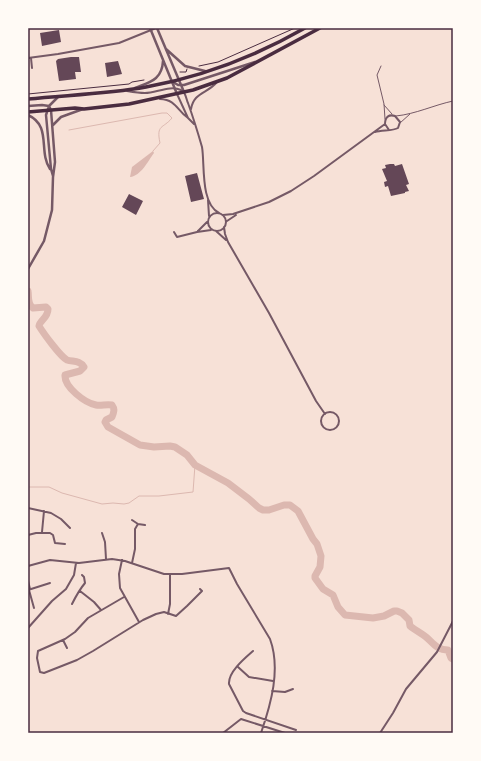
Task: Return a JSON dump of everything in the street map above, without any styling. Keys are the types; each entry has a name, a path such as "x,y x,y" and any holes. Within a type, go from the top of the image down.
{"highway":[{"path":"28,99 123,90 179,80 209,71 252,55 305,28"},
{"path":"28,113 49,109 84,109 136,104 184,92 218,81 238,72 320,28"}],"street":[{"path":"32,68 29,58 119,43 150,29 156,28 191,110 202,149 209,216 207,222 197,232"},
{"path":"150,29 188,118"},
{"path":"164,47 185,66 202,71 209,71"},
{"path":"130,89 158,77 163,59"},
{"path":"173,81 178,85 181,85 256,61"},
{"path":"191,110 192,103 197,96 212,87 218,81"},
{"path":"123,90 146,93 175,88 184,92"},
{"path":"50,169 49,109 58,96"},
{"path":"157,98 170,100 194,125"},
{"path":"28,106 42,105 49,109 53,125 55,162 53,197 49,222 44,241 29,268"},
{"path":"53,125 61,117 84,109"},
{"path":"28,113 41,126 47,162 53,177"},
{"path":"374,132 396,130 400,123 399,119 394,115 388,116 385,120 385,124 389,130"},
{"path":"208,197 213,209 223,215 240,212 269,202 291,191 385,124"},
{"path":"240,212 226,222 224,227 228,242 269,313 316,401 325,414"},
{"path":"209,216 219,213"},
{"path":"223,215 226,222"},
{"path":"207,222 212,230"},
{"path":"216,231 221,230 224,227"},
{"path":"174,232 176,238 197,232 212,230 216,231 228,242"},
{"path":"330,412 337,417 337,424 334,428 328,429 323,426 321,421 325,414 330,412"},
{"path":"28,508 56,515 70,528"},
{"path":"42,532 44,511"},
{"path":"132,520 138,524 146,525"},
{"path":"132,563 135,549 135,529 138,524"},
{"path":"28,535 42,532 50,533 53,535 56,542 65,544"},
{"path":"102,533 106,559"},
{"path":"28,566 50,560 76,563 106,559 122,560 150,570 170,574 229,568 270,639 275,658 274,681 266,720 261,733"},
{"path":"122,560 119,574 119,584 124,597 139,622"},
{"path":"28,628 66,588 74,575 76,563"},
{"path":"168,614 170,604 170,574"},
{"path":"72,604 86,580 82,575"},
{"path":"28,581 34,608"},
{"path":"29,589 50,583"},
{"path":"124,597 88,618 75,632 63,640 42,648 37,652 39,668 42,673 58,668 86,655 139,622 159,612 175,616 179,614 202,591 200,589"},
{"path":"80,591 94,602 101,610"},
{"path":"380,733 406,689 437,652 453,621"},
{"path":"63,640 68,648"},
{"path":"253,651 229,677 229,684 232,690 244,712 296,730"},
{"path":"238,667 249,677 274,681"},
{"path":"272,691 285,692 293,689"},
{"path":"223,733 241,720 285,733"}],"lane":[{"path":"381,66 377,75 384,104 385,120"},
{"path":"384,104 394,115 411,114 453,101"},
{"path":"400,123 411,114"}],"path":[{"path":"196,66 218,62 295,28"},
{"path":"28,94 129,84 132,82 145,81"}],"shaded area":[{"path":"153,151 154,153 141,171 130,177 132,167"}],"building":[{"path":"59,30 61,42 42,46 40,33"},
{"path":"79,57 81,72 75,72 76,79 59,81 56,61 58,59"},
{"path":"118,61 122,74 107,77 105,63"},
{"path":"394,164 395,166 402,164 409,184 406,185 409,191 391,196 388,186 385,187 384,182 387,181 382,169 386,168 385,165"},
{"path":"197,173 204,199 191,202 185,176"},
{"path":"129,194 143,201 136,215 122,207"}],"waterway":[{"path":"69,130 167,113 172,118 161,128 159,133 160,143 153,151"},
{"path":"28,291 29,302 33,308 46,307 48,309 47,315 39,326 56,350 67,360 78,362 84,367 80,371 65,375 71,389 91,404 113,406 114,411 112,417 105,422 108,427 140,445 175,447 187,455 195,465 228,483 263,510 290,505 298,511 317,544 321,556 320,567 315,578 323,589 333,595 338,607 345,615 373,618 384,616 394,611 402,613 409,620 410,626 433,644 444,650 448,650 451,658 453,659"},
{"path":"28,487 49,487 62,493 102,504 124,504 129,503 139,496 159,496 193,492 195,465"}]}
